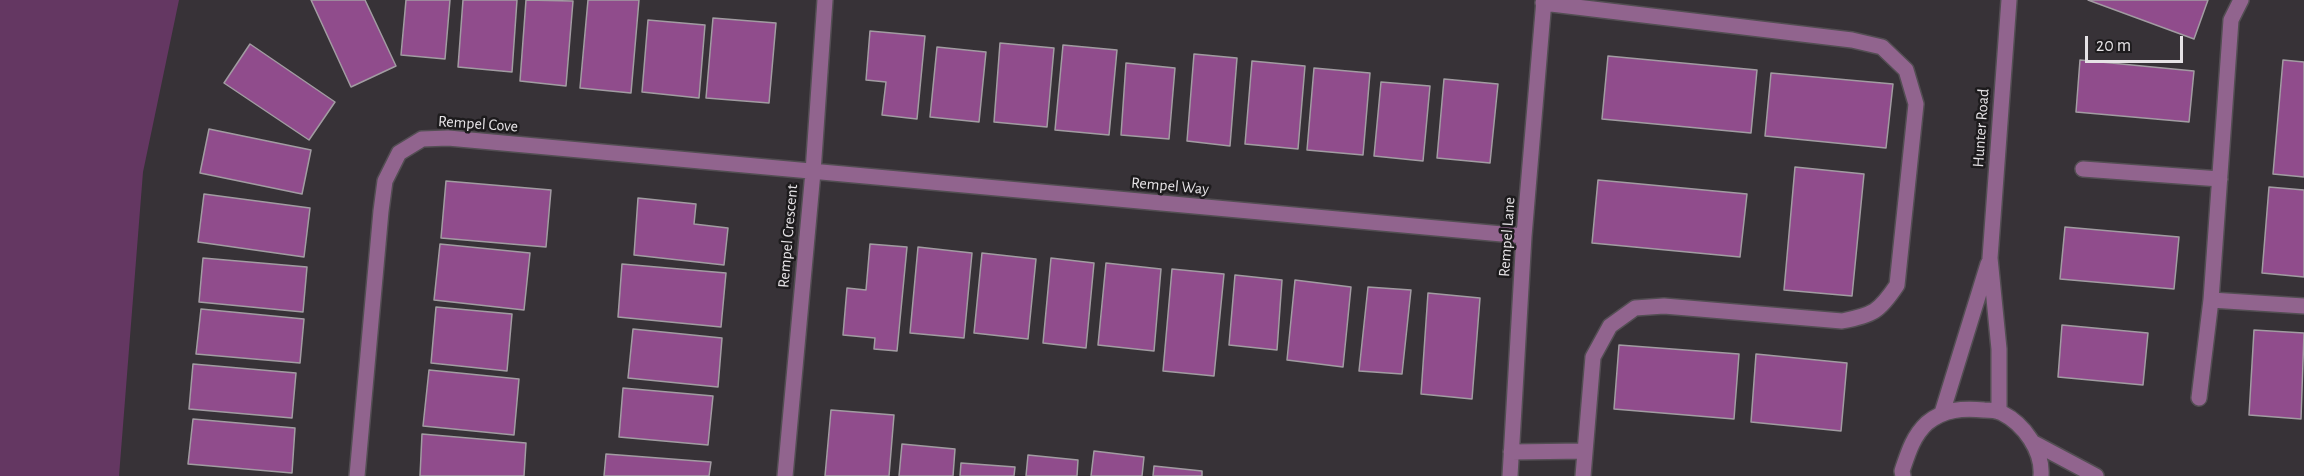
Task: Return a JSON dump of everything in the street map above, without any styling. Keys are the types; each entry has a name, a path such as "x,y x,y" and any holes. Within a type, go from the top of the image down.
{"street":[{"name":"Rempel Crescent","path":"785,476 813,171 825,0"},
{"name":"Hunter Road","path":"2000,411 1999,349 1990,258 2009,0"},
{"path":"2199,398 2211,300 2231,20 2241,0"},
{"path":"1543,1 1852,40 1882,47 1906,70 1916,104 1897,285 1885,303 1868,316 1842,321 1664,306 1635,308 1610,326 1593,357 1583,476"},
{"name":"Rempel Lane","path":"1510,476 1524,236 1543,1"},
{"name":"Rempel Cove","path":"357,476 381,211 385,181 399,153 422,139 448,138 813,171"},
{"path":"2083,169 2220,179"},
{"name":"Rempel Way","path":"813,171 1524,236"},
{"name":"Hunter Road","path":"1942,413 1990,258"},
{"path":"2211,300 2304,306"},
{"path":"1903,476 1913,440 1927,423 1942,413 1963,408 2000,411 2034,443 2096,476"},
{"path":"2034,443 2042,466 2040,476"},
{"path":"1511,452 1585,451"}],"shaded area":[{"path":"0,0 179,0 143,172 119,476 0,476"}],"building":[{"path":"311,0 365,0 396,66 351,87"},
{"path":"406,0 450,0 445,59 401,55"},
{"path":"463,0 517,0 512,72 458,67"},
{"path":"526,0 573,1 566,86 520,81"},
{"path":"588,0 639,0 631,93 580,88"},
{"path":"2088,0 2208,0 2194,39"},
{"path":"713,18 776,23 769,103 706,98"},
{"path":"648,20 705,25 699,98 642,92"},
{"path":"870,31 925,36 917,119 882,115 886,82 866,80"},
{"path":"1000,43 1054,48 1047,127 994,122"},
{"path":"250,44 335,102 309,140 224,83"},
{"path":"1063,45 1117,50 1109,135 1055,130"},
{"path":"937,47 986,52 979,122 930,117"},
{"path":"1194,54 1237,58 1230,146 1187,141"},
{"path":"1608,56 1757,70 1751,133 1602,119"},
{"path":"2080,60 2194,71 2189,122 2076,112"},
{"path":"2283,60 2304,62 2304,177 2273,174"},
{"path":"1252,61 1305,66 1298,149 1245,144"},
{"path":"1126,63 1175,68 1169,139 1121,135"},
{"path":"1314,68 1370,73 1363,155 1307,150"},
{"path":"1771,73 1893,84 1886,148 1765,136"},
{"path":"1444,79 1498,84 1490,163 1437,158"},
{"path":"1381,82 1430,86 1423,161 1374,156"},
{"path":"209,129 311,150 302,194 200,173"},
{"path":"1795,167 1864,174 1852,296 1784,290"},
{"path":"1598,180 1747,194 1740,257 1592,243"},
{"path":"446,181 551,190 546,247 441,238"},
{"path":"2269,187 2304,190 2304,277 2262,273"},
{"path":"204,194 310,208 304,257 198,242"},
{"path":"638,198 696,204 694,224 728,228 724,265 634,255"},
{"path":"2065,227 2179,237 2174,289 2060,279"},
{"path":"440,244 530,253 524,310 434,300"},
{"path":"870,244 907,247 897,351 874,349 875,338 843,335 847,288 866,290"},
{"path":"918,247 972,253 964,338 910,333"},
{"path":"982,253 1036,259 1028,339 974,333"},
{"path":"203,258 307,267 303,312 199,302"},
{"path":"1051,258 1094,263 1086,348 1043,343"},
{"path":"1106,263 1161,269 1154,351 1098,345"},
{"path":"622,264 726,273 721,327 618,317"},
{"path":"1172,269 1224,274 1214,376 1163,371"},
{"path":"1235,275 1282,280 1277,350 1229,345"},
{"path":"1295,280 1351,287 1343,367 1287,360"},
{"path":"1368,287 1411,290 1402,374 1359,371"},
{"path":"1428,293 1480,298 1472,399 1421,394"},
{"path":"436,307 512,314 507,371 431,363"},
{"path":"201,309 304,319 300,363 196,354"},
{"path":"2062,325 2148,333 2143,385 2058,377"},
{"path":"633,329 722,338 718,387 628,378"},
{"path":"2254,330 2304,333 2301,419 2249,415"},
{"path":"1619,345 1739,354 1734,419 1614,409"},
{"path":"1756,354 1847,363 1841,431 1751,422"},
{"path":"193,364 296,373 292,418 189,409"},
{"path":"429,370 519,379 514,435 423,426"},
{"path":"623,388 713,396 708,445 619,437"},
{"path":"831,410 894,415 889,476 825,476"},
{"path":"193,419 295,428 292,473 188,464"},
{"path":"422,434 526,443 524,476 420,476"},
{"path":"902,444 955,449 953,476 899,476"},
{"path":"1094,451 1144,457 1142,476 1091,476"},
{"path":"606,454 711,462 709,476 604,476"},
{"path":"1028,455 1078,460 1077,476 1026,476"},
{"path":"961,463 1015,467 1014,476 960,476"},
{"path":"1154,466 1202,471 1202,476 1153,476"}]}
